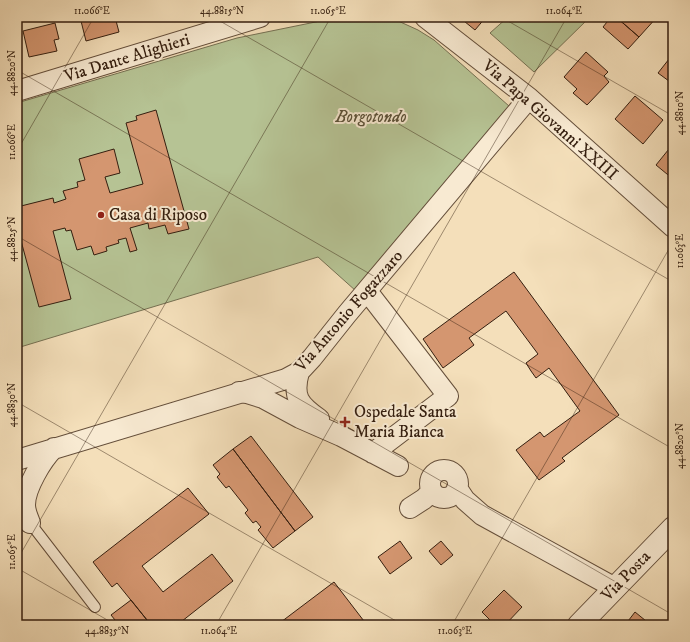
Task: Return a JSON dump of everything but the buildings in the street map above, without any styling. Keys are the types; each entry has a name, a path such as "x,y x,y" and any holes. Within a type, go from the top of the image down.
{"street":[{"name":"Via Dante Alighieri","path":"17,91 230,21 260,17"},
{"name":"Via Papa Giovanni XXIII","path":"425,17 529,98 673,227"},
{"name":"Via Antonio Fogazzaro","path":"25,457 286,379 299,372 529,98"},
{"path":"367,291 448,396 373,452"},
{"path":"299,372 296,385 300,404 305,410 341,436"},
{"path":"239,392 255,394 300,418 373,452 398,466"},
{"path":"30,523 25,504 28,492 39,467 46,456 54,448"},
{"path":"410,508 424,499 444,492 474,514 482,515 615,588"},
{"name":"Via Posta","path":"579,625 673,528"}],"lane":[{"path":"17,506 95,607"}],"green space":[{"name":"Borgotondo","path":"340,17 378,17 396,20 418,30 434,40 509,106 356,291 318,257 17,348 17,103 237,38"},
{"path":"508,17 590,17 534,72 490,33"}],"place":[{"name":"Casa di Riposo","path":"101,215"},
{"name":"Ospedale Santa Maria Bianca","path":"345,422"}]}
